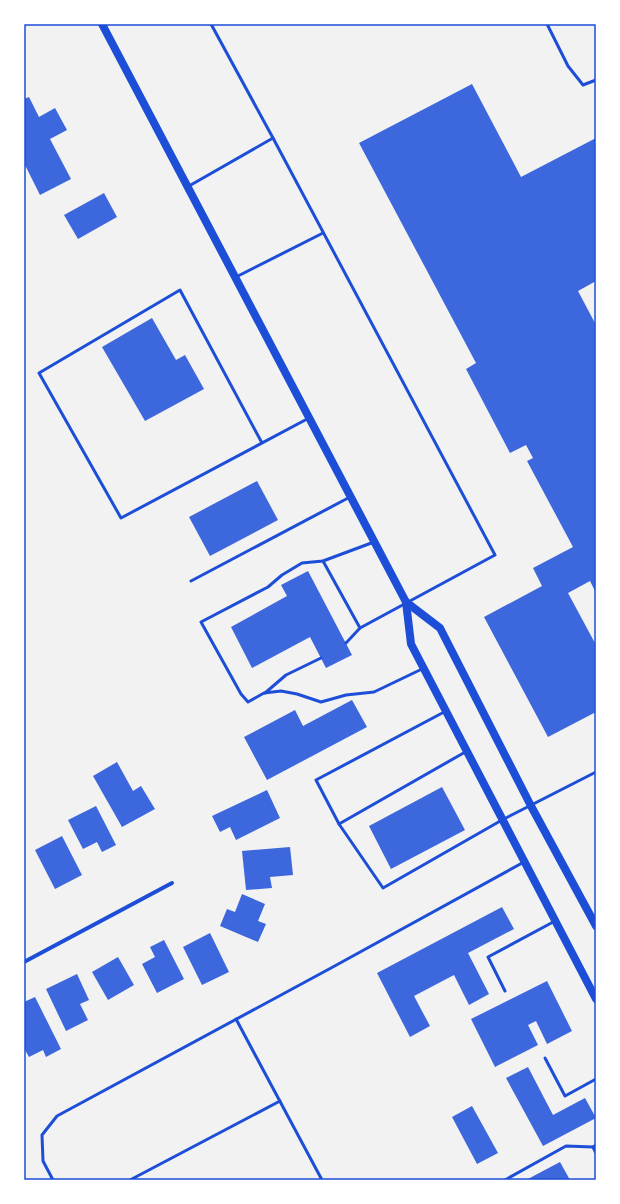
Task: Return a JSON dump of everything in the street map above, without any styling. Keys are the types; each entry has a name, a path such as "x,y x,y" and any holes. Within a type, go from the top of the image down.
{"main road":[{"path":"102,24 406,602 411,644 596,999"},
{"path":"406,602 440,628 531,806 596,926"}],"street":[{"path":"24,962 172,883"}],"lane":[{"path":"211,24 495,555 360,628 346,643"},
{"path":"547,24 568,66 583,85 596,80"},
{"path":"188,187 273,138"},
{"path":"235,277 324,233"},
{"path":"262,443 180,290 39,373 121,518 262,443 309,418"},
{"path":"191,581 350,496"},
{"path":"321,658 286,675 264,693 248,702 241,694 201,622 268,587 282,575 302,563 323,561 374,542"},
{"path":"323,561 360,628"},
{"path":"264,693 281,692 297,694 321,702 346,695 374,692 424,669"},
{"path":"446,711 316,780 339,824 383,888 502,820 596,772"},
{"path":"339,824 467,751"},
{"path":"53,1180 43,1161 42,1135 57,1116 524,862"},
{"path":"505,991 488,957 555,921"},
{"path":"236,1019 322,1180"},
{"path":"545,1058 565,1096 596,1079"},
{"path":"130,1180 280,1100"},
{"path":"506,1180 566,1146 594,1146 596,1153"}],"building":[{"path":"472,84 521,177 596,138 596,281 578,291 596,325 596,593 590,581 568,593 596,645 596,712 548,737 484,617 542,586 533,568 573,547 527,461 533,458 526,445 510,453 466,369 476,363 359,143"},
{"path":"29,97 39,117 55,108 67,130 50,139 71,179 40,195 24,163 24,99"},
{"path":"104,193 117,217 78,239 64,215"},
{"path":"152,318 176,360 185,355 204,389 145,421 102,347"},
{"path":"257,481 278,520 210,556 189,517"},
{"path":"308,571 352,655 326,668 310,637 252,668 231,627 287,596 281,585"},
{"path":"352,700 367,727 267,780 244,737 295,710 303,726"},
{"path":"117,762 133,791 141,786 155,809 122,827 93,776"},
{"path":"442,787 465,830 391,869 369,826"},
{"path":"267,790 280,818 236,840 230,827 220,832 212,816"},
{"path":"96,806 116,845 102,852 97,842 83,849 68,820"},
{"path":"62,836 82,875 55,889 35,850"},
{"path":"290,847 293,875 270,877 272,888 246,890 242,851"},
{"path":"242,894 265,904 258,921 266,924 258,942 220,926 227,909 235,912"},
{"path":"502,907 514,929 468,953 489,994 469,1005 454,975 414,996 430,1026 410,1037 377,973"},
{"path":"210,933 229,972 202,985 183,947"},
{"path":"164,940 184,979 157,993 142,964 155,957 150,947"},
{"path":"118,957 134,985 108,1000 92,972"},
{"path":"77,974 89,1000 80,1004 88,1020 66,1031 46,989"},
{"path":"547,981 572,1031 547,1044 536,1021 528,1025 538,1045 495,1067 471,1019"},
{"path":"35,997 61,1049 46,1057 43,1050 29,1057 24,1048 24,1002"},
{"path":"528,1067 553,1115 585,1098 596,1118 543,1146 506,1078"},
{"path":"472,1106 498,1153 477,1164 452,1117"},
{"path":"560,1162 570,1180 526,1180"}]}
